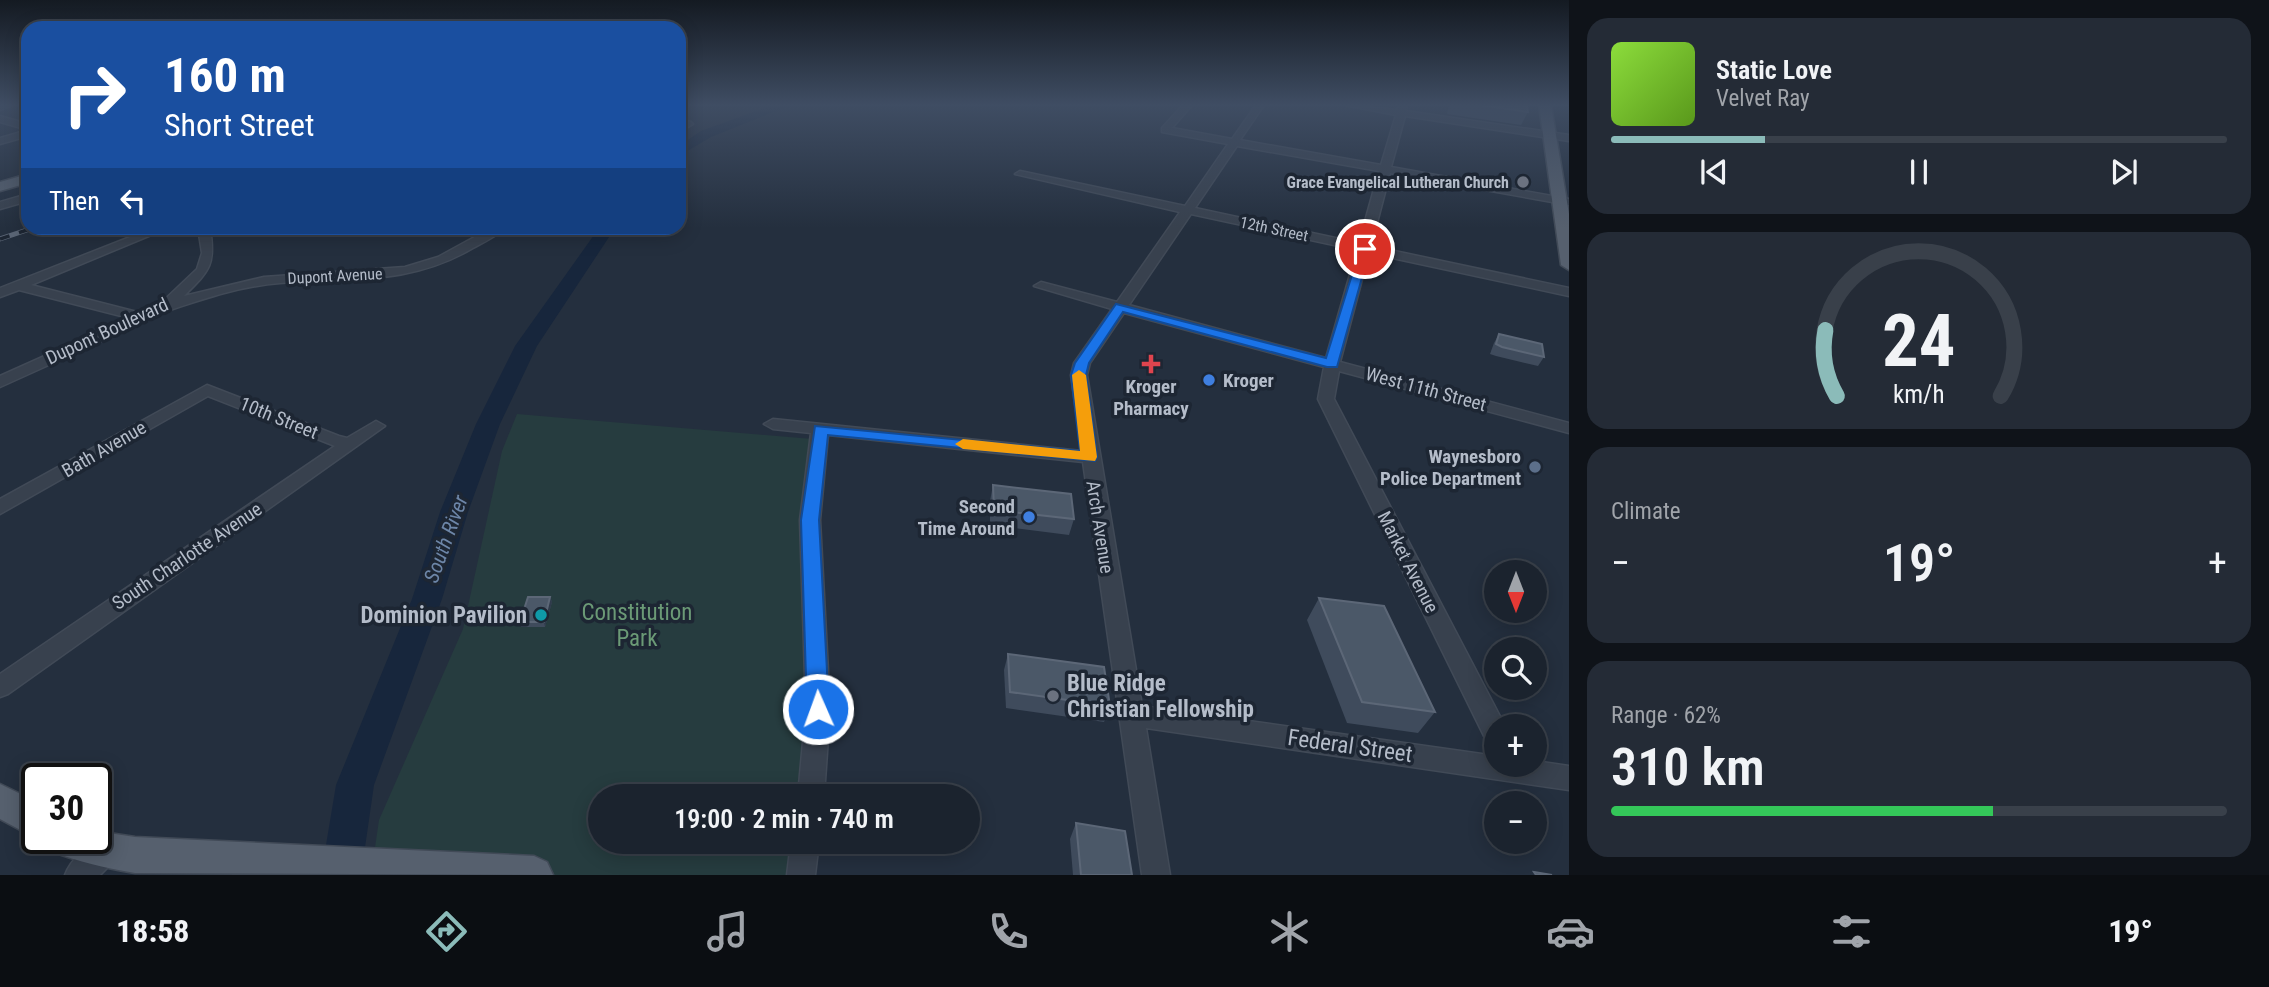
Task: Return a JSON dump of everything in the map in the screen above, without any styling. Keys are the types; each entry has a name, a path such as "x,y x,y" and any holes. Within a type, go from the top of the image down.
{"main road":[{"path":"1551,146 1564,201 1569,265"},
{"path":"0,184 21,177"},
{"path":"0,800 21,812"},
{"path":"91,863 246,861 534,875"}],"street":[{"name":"Arch Avenue","path":"1156,875 1089,457 1079,375 1082,363 1232,146"},
{"path":"1250,146 1564,201"},
{"name":"Market Avenue","path":"1393,146 1325,391 1329,408 1486,714"},
{"name":"12th Street","path":"1020,174 1569,292"},
{"path":"0,206 21,199"},
{"path":"0,293 145,235"},
{"name":"Dupont Boulevard","path":"0,382 165,307 189,288 203,270 208,253 205,235"},
{"name":"Dupont Avenue","path":"165,307 210,292 270,281 364,276 410,270 445,258 486,235"},
{"path":"18,286 141,317"},
{"name":"West 11th Street","path":"1041,286 1569,428"},
{"name":"10th Street","path":"207,390 335,441 351,444"},
{"name":"Bath Avenue","path":"0,507 207,390"},
{"path":"773,424 1089,457"},
{"name":"South Charlotte Avenue","path":"0,687 376,426"},
{"path":"812,784 818,709 810,520 820,429"},
{"name":"Federal Street","path":"1132,715 1484,763"},
{"name":"Federal Street","path":"1547,774 1569,778"},
{"path":"801,875 804,854"}],"green space":[{"name":"Constitution Park","path":"517,414 812,439 803,784 588,784 588,854 802,854 802,875 371,875 379,820 463,629 502,451"}],"building":[{"path":"1499,334 1542,344 1544,357 1496,344"},
{"path":"993,485 1071,494 1074,519 994,510"},
{"name":"Dominion Pavilion","path":"528,597 550,597 544,622 520,622"},
{"path":"1319,598 1384,606 1435,712 1362,702"},
{"path":"1008,654 1104,667 1110,706 1010,692"},
{"path":"1076,823 1125,831 1132,875 1081,875"}],"waterway":[{"name":"South River","path":"341,875 355,785 427,599 454,512 488,424 526,346 602,235"}],"railway":[{"path":"0,239 21,232"}],"slow traffic":[{"path":"963,444 1089,457 1079,375"}],"place":[{"name":"Grace Evangelical Lutheran Church","path":"1523,182"},
{"name":"Kroger Pharmacy","path":"1151,364"},
{"name":"Kroger","path":"1209,380"},
{"name":"Waynesboro Police Department","path":"1535,467"},
{"name":"Second Time Around","path":"1029,517"},
{"name":"Dominion Pavilion","path":"541,615"},
{"name":"Blue Ridge Christian Fellowship","path":"1053,696"}],"route":[{"path":"818,709 810,520 818,467 820,429 1089,457 1079,375 1082,363 1120,307 1332,364 1365,249"}]}
